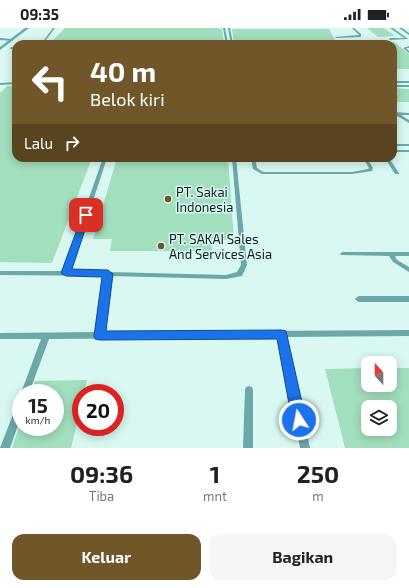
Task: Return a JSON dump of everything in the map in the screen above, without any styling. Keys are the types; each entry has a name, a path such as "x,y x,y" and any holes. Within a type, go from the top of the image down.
{"street":[{"path":"0,49 27,28"},
{"path":"6,52 12,49"}],"lane":[{"path":"45,40 54,28"},
{"path":"224,28 226,40"},
{"path":"230,28 232,40"},
{"path":"336,37 360,36 353,28"},
{"path":"391,28 408,39"},
{"path":"400,28 409,35"},
{"path":"402,35 409,35"},
{"path":"390,39 408,39"},
{"path":"401,39 409,46 404,48 409,52"},
{"path":"0,40 12,40"},
{"path":"397,82 409,82"},
{"path":"0,84 12,83"},
{"path":"397,86 409,86"},
{"path":"397,112 409,113"},
{"path":"397,114 409,122"},
{"path":"397,145 409,145"},
{"path":"397,151 409,151"},
{"path":"66,273 104,162"},
{"path":"0,273 226,277 240,274 244,265 234,162"},
{"path":"254,162 255,169 262,173 352,173 370,170 371,168 367,162"},
{"path":"390,162 397,173"},
{"path":"344,254 409,254"},
{"path":"390,254 395,261 409,270"},
{"path":"100,336 108,274"},
{"path":"359,299 409,299"},
{"path":"0,336 409,333"},
{"path":"282,334 305,448"},
{"path":"28,384 46,336"},
{"path":"248,448 249,390"},
{"path":"5,448 12,429"}],"building":[{"path":"65,28 217,28 222,29 223,40 53,40"},
{"path":"367,28 384,28 395,36 378,37"},
{"path":"232,29 329,29 335,40 233,40"},
{"path":"397,44 409,54 409,69 397,69"},
{"path":"7,86 12,86 12,162 90,162 52,263 0,262 0,93"},
{"path":"397,88 409,89 409,102 397,102"},
{"name":"PT. Sakai Indonesia","path":"116,162 228,162 234,240 212,240 212,251 110,251 112,239 93,239"},
{"path":"361,368 361,392 397,392 397,368 409,368 409,448 345,448 325,369"},
{"path":"87,380 86,384 72,384 72,436 74,436 71,448 12,448 16,436 64,436 64,384 34,384 35,381"}],"place":[{"name":"PT. Sakai Indonesia","path":"168,199"},
{"name":"PT. SAKAI Sales And Services Asia","path":"161,246"}],"route":[{"path":"86,215 66,273 108,274 100,336 282,334 299,420"}]}
